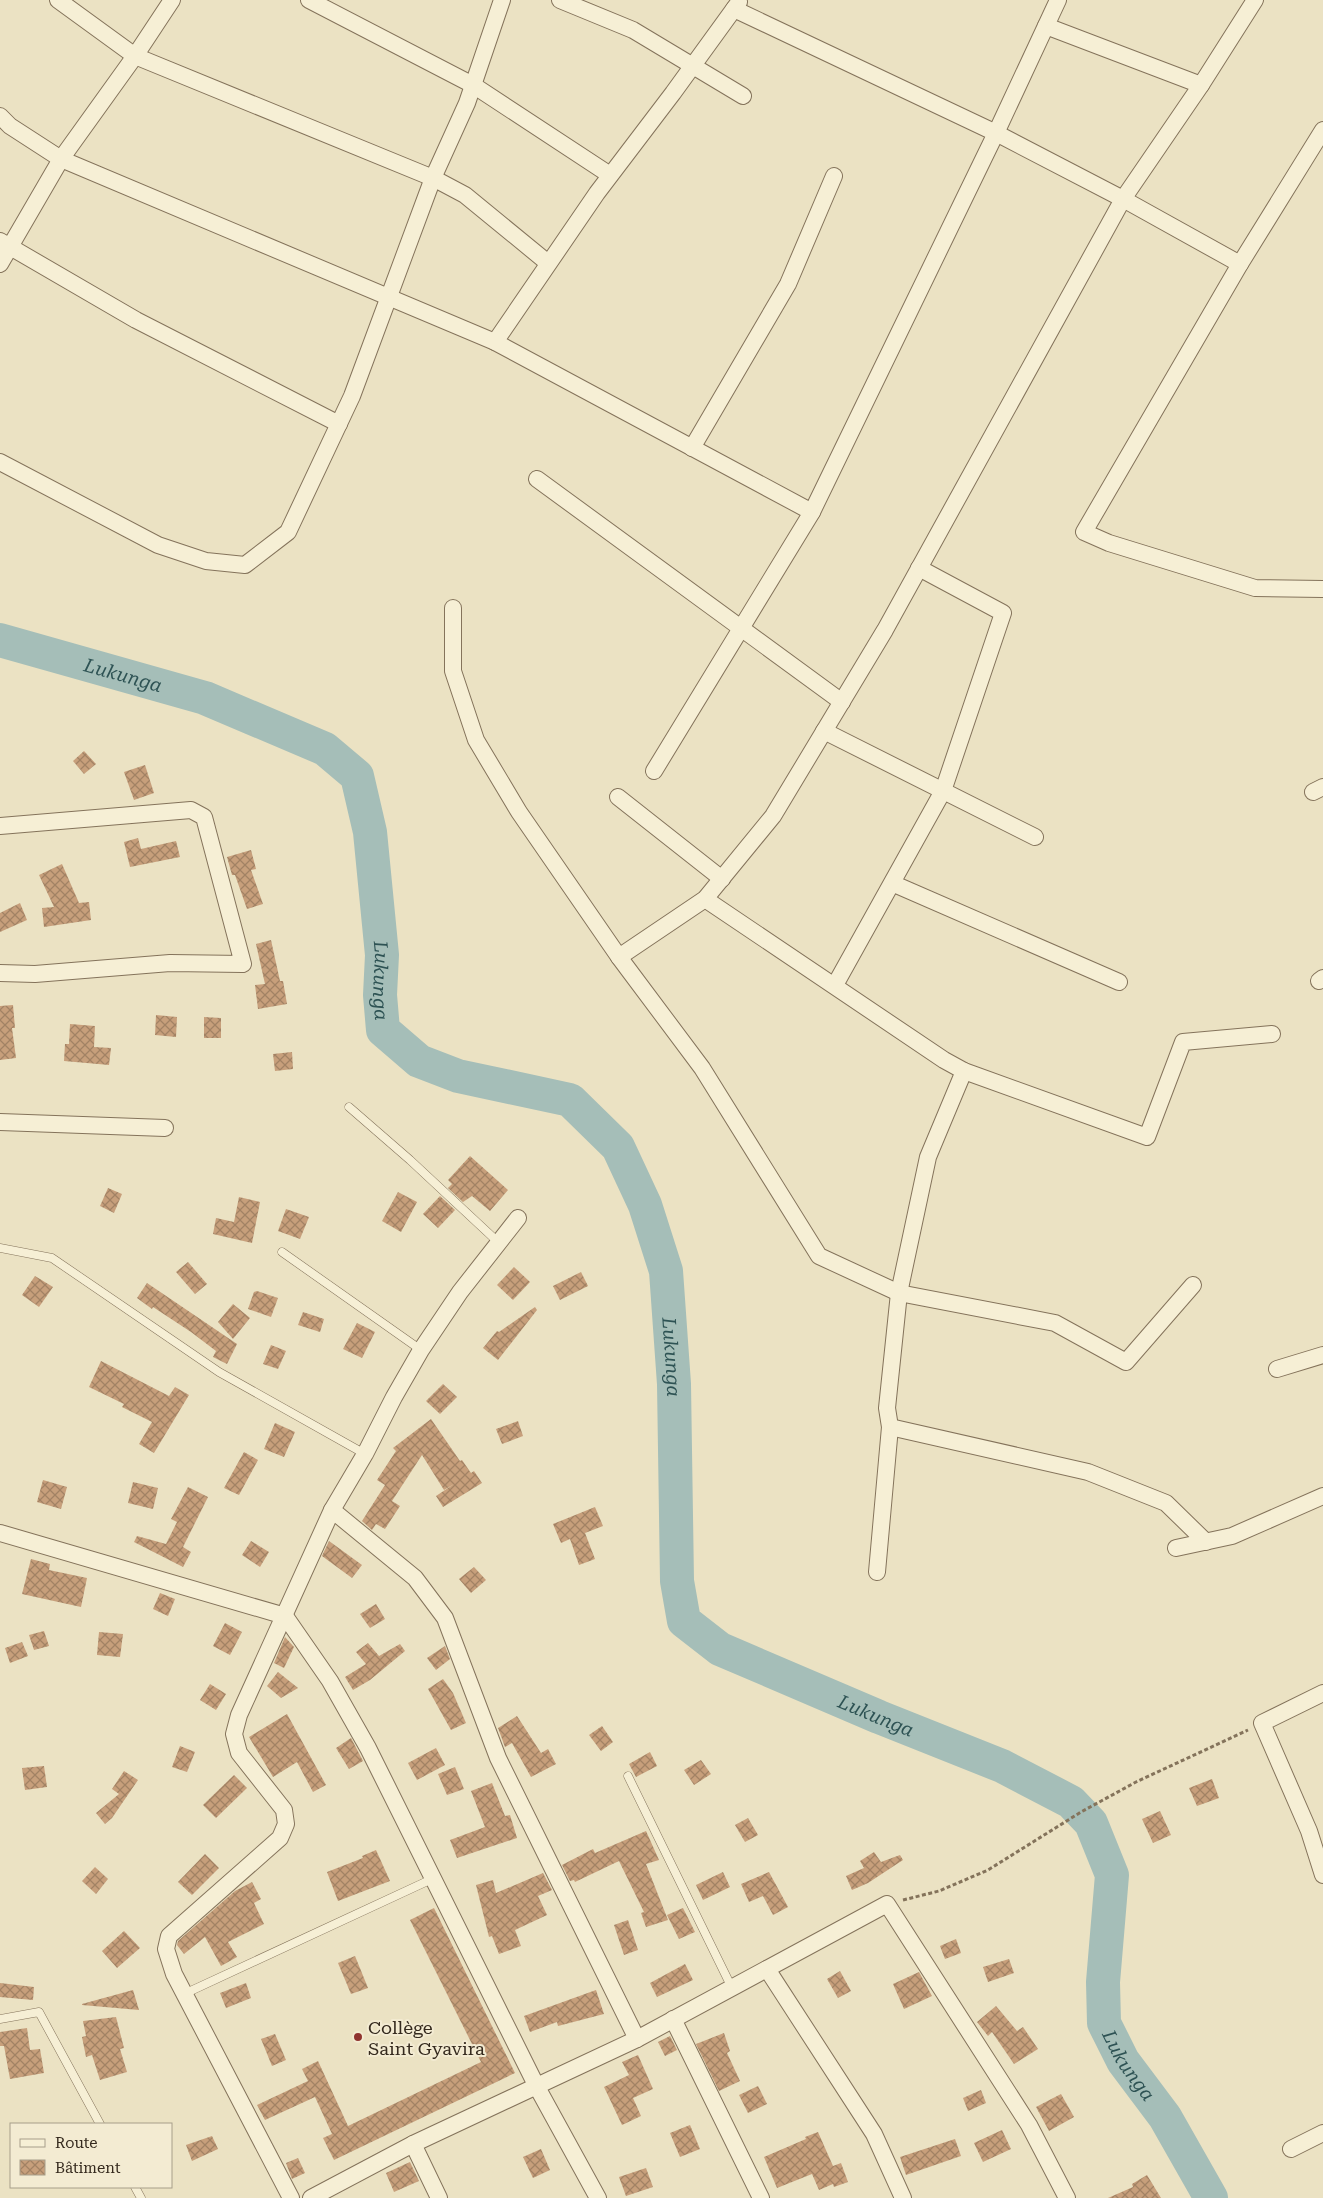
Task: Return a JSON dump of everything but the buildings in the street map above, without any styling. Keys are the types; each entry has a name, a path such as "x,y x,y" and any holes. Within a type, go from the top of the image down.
{"street":[{"path":"58,0 135,56 433,178 465,195 548,263"},
{"path":"0,264 6,244 61,159 135,56 172,0"},
{"path":"309,0 473,85 610,175"},
{"path":"0,462 158,545 206,561 245,565 288,532 352,396 433,178 473,85 502,0"},
{"path":"560,0 633,30 743,96"},
{"path":"654,771 812,512 996,133 1058,0"},
{"path":"619,956 705,899 773,816 842,702 1123,199 1201,85 1255,0"},
{"path":"495,342 610,175 737,5 996,133 1123,199 1240,264"},
{"path":"1046,26 1201,85"},
{"path":"0,116 10,126 61,159 495,342 812,512"},
{"path":"1323,130 1240,264 1084,532 1109,543 1255,588 1323,589"},
{"path":"692,448 788,284 834,176"},
{"path":"6,244 136,320 339,424"},
{"path":"537,479 742,627 842,702"},
{"path":"835,985 894,884 944,791 1003,613 918,568"},
{"path":"453,608 453,671 476,740 519,812 619,956 702,1068 819,1256 900,1293 1055,1323 1126,1362 1193,1285"},
{"path":"824,731 1035,837"},
{"path":"618,797 722,879"},
{"path":"0,826 191,810 204,817 242,964 170,962 35,974 0,973"},
{"path":"894,884 1119,982"},
{"path":"705,899 944,1060 964,1071 1147,1137 1183,1042 1272,1034"},
{"path":"877,1572 890,1426 888,1408 900,1293 928,1157 964,1071"},
{"path":"0,1122 165,1128"},
{"path":"291,2198 174,1974 166,1950 168,1936 280,1838 286,1824 284,1810 239,1753 234,1734 239,1715 332,1510 366,1454 394,1397 421,1350 460,1292 518,1218"},
{"path":"1277,1369 1323,1355"},
{"path":"890,1426 1088,1472 1166,1504 1206,1542"},
{"path":"1176,1548 1232,1536 1323,1496"},
{"path":"332,1510 415,1578 445,1618 498,1758 636,2038"},
{"path":"0,1533 285,1616 330,1681 368,1748 537,2087 598,2198"},
{"path":"1323,1692 1262,1723 1316,1828 1323,1875"},
{"path":"311,2198 413,2144 537,2087 673,2020 887,1904 1029,2126 1067,2198"},
{"path":"767,1969 874,2134 903,2198"},
{"path":"673,2020 760,2198"},
{"path":"1291,2148 1323,2133"},
{"path":"413,2144 439,2198"}],"lane":[{"path":"349,1108 410,1160 498,1242"},
{"path":"0,1248 52,1258 219,1372 366,1454"},
{"path":"282,1252 421,1350"},
{"path":"628,1776 732,1988"},
{"path":"184,1994 432,1879"},
{"path":"0,2019 38,2012 99,2123"}],"path":[{"path":"887,1904 939,1891 988,1870 1073,1817 1136,1782 1262,1723"}],"waterway":[{"name":"Lukunga","path":"0,640 205,698 325,749 357,776 370,832 382,955 380,995 383,1030 419,1061 458,1076 570,1100 618,1147 645,1205 666,1271 674,1384 677,1581 684,1621 720,1649 879,1717 1002,1766 1071,1802 1091,1823 1112,1875 1103,1982 1104,2023 1123,2061 1165,2117 1211,2198"}],"place":[{"name":"Collège Saint Gyavira","path":"358,2037"}]}
